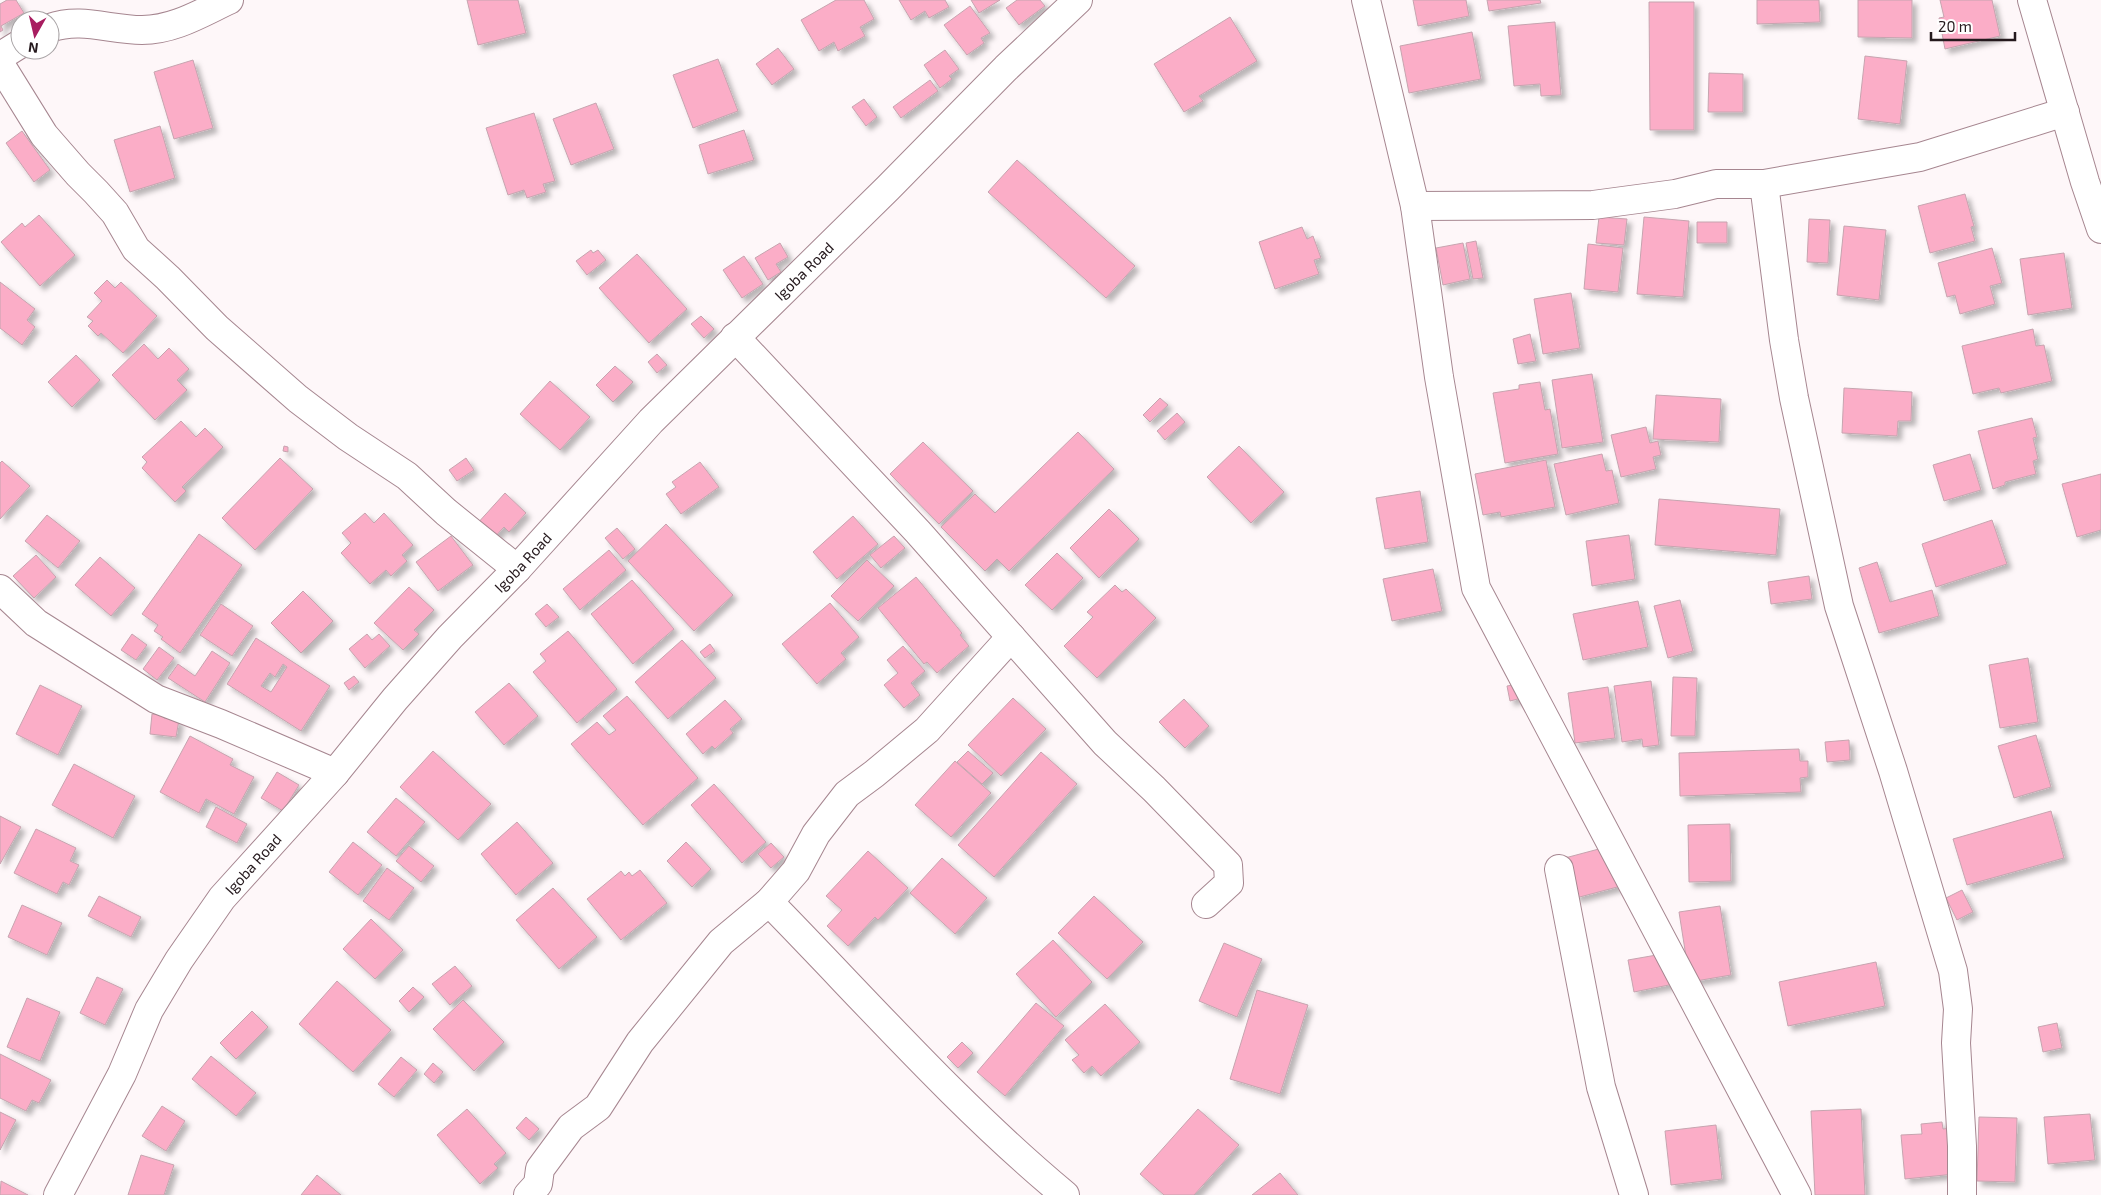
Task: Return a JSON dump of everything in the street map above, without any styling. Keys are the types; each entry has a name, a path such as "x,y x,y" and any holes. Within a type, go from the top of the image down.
{"street":[{"path":"60,26 78,22 141,30 167,28 229,0"},
{"name":"Igoba Road","path":"58,1195 122,1074 149,1010 179,960 222,898 335,773 395,699 450,637 517,569 651,421 888,188 1006,68 1078,0"},
{"path":"1366,0 1415,206 1439,376 1476,588 1797,1195"},
{"path":"2032,0 2064,112 2101,229"},
{"path":"10,50 4,54 0,65 44,134 115,213 136,249 168,278 217,328 298,399 348,437 407,476 446,512 517,569"},
{"path":"1415,206 1593,205 1675,194 1716,184 1764,184 1920,157 2064,112"},
{"path":"1764,184 1784,340 1794,398 1839,606 1893,771 1953,971 1958,1009 1956,1043 1962,1146 1962,1195"},
{"path":"735,337 918,532 1105,742 1228,865 1229,882 1206,904"},
{"path":"2,594 36,623 156,699 221,724 335,773"},
{"path":"536,1191 540,1169 570,1127 598,1107 640,1042 721,942 769,902 796,871 816,834 847,794 881,769 927,730 1011,637"},
{"path":"1559,869 1602,1087 1634,1195"},
{"path":"769,902 852,986 928,1068 1065,1195"}],"building":[{"path":"7,0 16,0 22,10 10,10 10,21 1,26 3,30 0,32 0,4"},
{"path":"467,0 518,0 526,33 478,45"},
{"path":"836,0 864,0 874,19 860,27 865,36 838,51 834,42 819,51 801,20"},
{"path":"899,0 945,0 949,7 929,18 925,11 911,20"},
{"path":"971,0 1000,0 979,13"},
{"path":"1017,0 1040,0 1045,6 1019,25 1006,8"},
{"path":"1413,0 1466,0 1469,16 1418,26"},
{"path":"1487,0 1540,0 1541,3 1489,11"},
{"path":"1757,0 1819,0 1820,22 1757,24"},
{"path":"1858,0 1912,0 1912,38 1858,37"},
{"path":"1940,0 1992,0 2000,36 1945,49 1939,18 1944,17"},
{"path":"1649,2 1694,2 1694,130 1650,130"},
{"path":"970,6 990,33 981,38 984,43 967,55 944,25"},
{"path":"1230,17 1257,61 1199,96 1203,101 1184,112 1154,64"},
{"path":"1555,22 1561,95 1541,96 1540,84 1514,86 1508,26"},
{"path":"1472,32 1481,79 1409,93 1400,46"},
{"path":"778,48 794,69 772,85 756,64"},
{"path":"945,50 959,69 949,76 952,79 940,88 924,65"},
{"path":"1865,56 1907,61 1900,124 1858,119"},
{"path":"718,59 738,111 693,128 673,75"},
{"path":"193,60 213,128 174,139 154,72"},
{"path":"1709,73 1743,74 1743,112 1708,112"},
{"path":"930,80 938,91 901,118 893,107"},
{"path":"864,99 877,117 866,126 852,107"},
{"path":"596,103 614,149 571,165 553,119"},
{"path":"534,113 555,181 543,184 546,192 527,198 524,190 508,195 486,128"},
{"path":"160,126 175,178 130,192 114,140"},
{"path":"744,130 754,160 708,174 699,145"},
{"path":"22,131 50,170 34,182 6,143"},
{"path":"1017,160 1135,266 1106,298 988,192"},
{"path":"1965,194 1974,226 1971,227 1975,241 1930,253 1918,206"},
{"path":"39,215 75,255 40,286 1,242 22,223 25,227"},
{"path":"1599,217 1627,219 1624,245 1596,243"},
{"path":"1644,217 1689,221 1683,297 1637,294"},
{"path":"1809,219 1830,220 1828,263 1807,262"},
{"path":"1697,222 1727,222 1727,243 1697,243"},
{"path":"1844,226 1886,230 1879,300 1837,295"},
{"path":"1302,227 1307,239 1313,236 1321,258 1314,260 1319,274 1275,289 1259,242"},
{"path":"1476,241 1483,278 1473,279 1466,243"},
{"path":"780,243 788,257 776,264 781,272 768,280 755,258"},
{"path":"1463,243 1470,279 1443,285 1436,248"},
{"path":"1588,244 1623,248 1618,292 1584,289"},
{"path":"1992,248 2002,283 1990,286 1995,304 1960,314 1955,295 1947,297 1938,263"},
{"path":"591,250 593,253 598,250 606,260 587,275 576,261"},
{"path":"2064,253 2072,308 2028,315 2020,259"},
{"path":"637,254 687,309 649,343 599,288"},
{"path":"744,256 763,284 742,298 723,270"},
{"path":"107,280 115,288 121,282 157,316 123,353 101,333 98,336 88,326 93,321 87,317 102,301 94,293"},
{"path":"0,282 35,309 27,320 35,327 22,345 0,328"},
{"path":"1571,293 1580,348 1543,354 1534,299"},
{"path":"701,316 714,329 704,338 691,324"},
{"path":"2033,329 2036,346 2044,345 2052,381 2001,393 1999,388 1973,394 1962,346"},
{"path":"1530,334 1536,361 1518,364 1513,339"},
{"path":"144,344 158,359 169,348 189,369 177,380 187,390 155,420 112,375"},
{"path":"657,354 667,365 657,373 648,362"},
{"path":"76,355 100,380 72,407 48,382"},
{"path":"615,366 633,382 613,402 596,385"},
{"path":"1592,374 1603,442 1562,448 1552,380"},
{"path":"550,381 590,417 560,450 520,414"},
{"path":"1540,382 1545,410 1550,409 1558,454 1505,463 1493,393 1519,389 1519,385"},
{"path":"1844,388 1912,392 1911,421 1898,421 1897,436 1842,433"},
{"path":"1656,395 1721,399 1719,442 1653,439"},
{"path":"1160,398 1168,405 1150,422 1143,415"},
{"path":"1177,413 1185,422 1165,440 1157,431"},
{"path":"2032,418 2037,437 2033,438 2038,459 2033,461 2036,474 2005,482 2005,485 1993,489 1978,431"},
{"path":"181,421 196,437 205,428 223,447 182,487 186,491 175,502 142,468 147,462 142,457"},
{"path":"1646,427 1650,443 1658,441 1661,455 1653,457 1656,469 1621,477 1611,435"},
{"path":"1078,432 1114,469 1009,571 997,559 985,571 941,527 975,494 995,513"},
{"path":"923,442 973,491 939,524 890,474"},
{"path":"284,446 288,447 288,452 283,451"},
{"path":"1239,446 1284,492 1251,523 1207,477"},
{"path":"1602,454 1606,471 1612,470 1619,503 1566,515 1554,464"},
{"path":"1970,454 1981,490 1944,501 1933,465"},
{"path":"280,458 313,489 255,550 222,518"},
{"path":"466,458 474,470 457,481 449,470"},
{"path":"1546,460 1555,507 1501,517 1500,512 1483,515 1475,474"},
{"path":"2,461 30,486 0,519 0,463"},
{"path":"700,462 719,487 681,514 666,494 676,487 672,482"},
{"path":"2101,474 2101,530 2077,537 2062,484"},
{"path":"1420,491 1428,542 1385,549 1376,498"},
{"path":"505,493 526,513 509,532 504,527 493,539 476,525"},
{"path":"1659,499 1780,509 1776,555 1655,545"},
{"path":"1109,509 1139,539 1099,578 1070,548"},
{"path":"365,513 374,523 384,513 413,545 402,555 407,561 391,576 386,570 370,584 341,553 351,543 342,533"},
{"path":"47,515 80,541 58,568 25,541"},
{"path":"853,516 878,544 837,579 813,552"},
{"path":"1992,520 2007,564 1936,587 1922,544"},
{"path":"666,524 733,595 694,631 628,561"},
{"path":"617,528 635,549 623,559 605,538"},
{"path":"199,534 242,565 180,653 161,639 163,637 154,631 158,625 142,614"},
{"path":"1629,535 1635,579 1592,586 1586,541"},
{"path":"451,536 473,565 438,591 416,562"},
{"path":"894,536 905,548 881,568 870,555"},
{"path":"609,550 626,570 580,610 563,589"},
{"path":"1057,553 1083,578 1052,610 1025,585"},
{"path":"36,555 56,577 34,598 13,576"},
{"path":"100,557 135,588 111,616 75,585"},
{"path":"867,560 894,586 858,621 831,596"},
{"path":"1877,562 1890,602 1932,590 1939,616 1879,633 1859,568"},
{"path":"1433,569 1442,611 1392,621 1383,579"},
{"path":"1809,576 1812,599 1771,604 1768,582"},
{"path":"916,577 962,633 960,635 969,646 937,673 927,662 924,664 878,608"},
{"path":"632,580 674,629 633,664 591,614"},
{"path":"1115,585 1122,592 1126,589 1156,618 1097,678 1064,646 1093,617 1087,612"},
{"path":"409,587 434,610 414,630 419,634 403,650 374,623"},
{"path":"303,591 333,621 301,653 271,623"},
{"path":"1680,600 1693,651 1668,658 1654,606"},
{"path":"1638,601 1648,647 1583,660 1573,614"},
{"path":"830,603 859,637 841,653 846,659 817,684 782,644"},
{"path":"221,604 253,626 232,656 200,635"},
{"path":"547,604 559,617 546,627 535,614"},
{"path":"568,631 617,689 577,723 533,672 546,661 540,654"},
{"path":"132,634 147,645 136,660 121,650"},
{"path":"367,634 372,640 379,634 390,646 365,668 349,649"},
{"path":"256,638 330,686 301,731 227,684","holes":["283,664 287,667 271,692 261,686 270,673 275,677"]},
{"path":"682,640 716,678 668,719 635,682"},
{"path":"710,644 715,651 705,658 700,652"},
{"path":"903,646 925,671 911,683 920,695 904,708 884,685 898,673 887,660"},
{"path":"159,647 174,658 157,680 143,669"},
{"path":"212,651 230,663 205,702 168,678 178,664 195,676"},
{"path":"2028,658 2038,722 2000,728 1989,665"},
{"path":"354,676 359,682 349,690 344,683"},
{"path":"1673,677 1697,678 1695,736 1671,736"},
{"path":"1651,681 1659,745 1643,747 1642,739 1622,742 1614,686"},
{"path":"509,683 538,716 504,745 475,712"},
{"path":"1524,683 1526,697 1510,701 1507,686"},
{"path":"40,685 82,706 58,755 16,734"},
{"path":"1608,687 1615,738 1575,743 1568,693"},
{"path":"627,696 698,778 643,825 571,744 597,722 609,735 616,730 603,716"},
{"path":"1013,698 1046,729 1001,776 968,745"},
{"path":"1184,699 1209,726 1185,748 1159,722"},
{"path":"725,700 742,719 730,729 733,733 715,749 712,746 703,754 686,734"},
{"path":"152,714 164,715 164,718 179,720 176,737 150,734"},
{"path":"2036,735 2051,787 2014,798 1998,746"},
{"path":"190,736 233,759 230,765 254,777 234,814 206,799 199,813 160,792"},
{"path":"1849,740 1850,760 1827,762 1825,742"},
{"path":"1799,749 1800,761 1808,761 1808,777 1800,778 1801,792 1680,796 1679,753"},
{"path":"433,751 491,804 458,840 400,787"},
{"path":"968,751 993,773 982,784 957,762"},
{"path":"1041,752 1077,784 994,877 958,845"},
{"path":"955,761 991,793 951,837 915,805"},
{"path":"74,764 135,796 113,838 52,805"},
{"path":"277,772 299,785 283,811 261,798"},
{"path":"714,784 766,842 742,863 691,805"},
{"path":"396,798 425,822 396,856 367,832"},
{"path":"216,807 247,824 237,843 206,827"},
{"path":"2051,811 2064,858 1967,885 1953,839"},
{"path":"0,816 21,827 0,864"},
{"path":"517,822 553,863 516,895 481,854"},
{"path":"1730,824 1731,881 1689,882 1688,825"},
{"path":"36,829 76,848 70,861 79,865 69,885 63,882 57,894 14,873"},
{"path":"353,842 382,865 358,895 329,872"},
{"path":"686,842 711,869 692,887 667,861"},
{"path":"771,843 784,857 771,868 758,854"},
{"path":"409,846 434,866 421,882 396,861"},
{"path":"1610,846 1621,886 1576,898 1565,858"},
{"path":"868,851 908,888 878,920 875,917 848,946 827,926 842,910 826,896"},
{"path":"942,858 987,898 955,934 910,893"},
{"path":"387,868 414,888 389,920 363,901"},
{"path":"640,870 667,903 621,940 587,899 621,871 625,876 629,872 632,876"},
{"path":"553,888 597,937 559,969 516,920"},
{"path":"1962,890 1973,912 1957,920 1946,898"},
{"path":"99,896 141,917 131,937 88,916"},
{"path":"1094,896 1143,942 1107,979 1058,933"},
{"path":"22,905 62,923 47,955 8,937"},
{"path":"1720,906 1731,975 1690,982 1679,912"},
{"path":"371,919 403,950 375,979 343,949"},
{"path":"1053,940 1092,982 1056,1017 1016,974"},
{"path":"1224,943 1262,959 1237,1017 1199,1001"},
{"path":"1668,953 1674,984 1634,992 1628,960"},
{"path":"1876,962 1885,1006 1788,1026 1779,982"},
{"path":"455,966 472,986 450,1005 432,984"},
{"path":"97,977 123,989 105,1025 80,1013"},
{"path":"337,981 391,1030 353,1072 299,1024"},
{"path":"413,987 424,997 409,1012 399,1001"},
{"path":"1257,990 1308,1005 1280,1094 1230,1079"},
{"path":"27,998 60,1012 40,1061 7,1047"},
{"path":"463,1000 504,1042 474,1071 433,1029"},
{"path":"1036,1003 1064,1026 1005,1096 977,1072"},
{"path":"1105,1004 1140,1042 1101,1076 1092,1066 1084,1073 1072,1060 1079,1055 1065,1040"},
{"path":"252,1011 268,1027 236,1059 220,1043"},
{"path":"2057,1023 2062,1048 2043,1052 2038,1027"},
{"path":"962,1042 973,1053 958,1068 947,1057"},
{"path":"0,1054 51,1080 39,1103 32,1100 26,1111 0,1098"},
{"path":"211,1056 256,1093 236,1116 192,1079"},
{"path":"401,1057 417,1070 394,1097 378,1084"},
{"path":"433,1063 443,1072 434,1083 424,1074"},
{"path":"162,1106 185,1121 166,1151 142,1136"},
{"path":"467,1109 506,1153 494,1164 498,1168 480,1184 437,1135"},
{"path":"1198,1109 1239,1145 1194,1195 1164,1195 1140,1174"},
{"path":"1861,1109 1865,1195 1815,1195 1811,1111"},
{"path":"0,1112 16,1120 0,1150"},
{"path":"2090,1114 2095,1160 2048,1164 2044,1117"},
{"path":"526,1117 539,1129 529,1140 516,1128"},
{"path":"1979,1117 2017,1118 2015,1182 1977,1181"},
{"path":"1942,1122 1943,1129 1951,1128 1955,1174 1905,1179 1901,1135 1922,1134 1921,1124"},
{"path":"1716,1125 1722,1179 1671,1185 1665,1131"},
{"path":"141,1155 174,1165 164,1195 128,1195"},
{"path":"1280,1173 1298,1195 1252,1195"},
{"path":"317,1175 341,1195 301,1195"},
{"path":"1,1181 28,1195 0,1195"}]}
